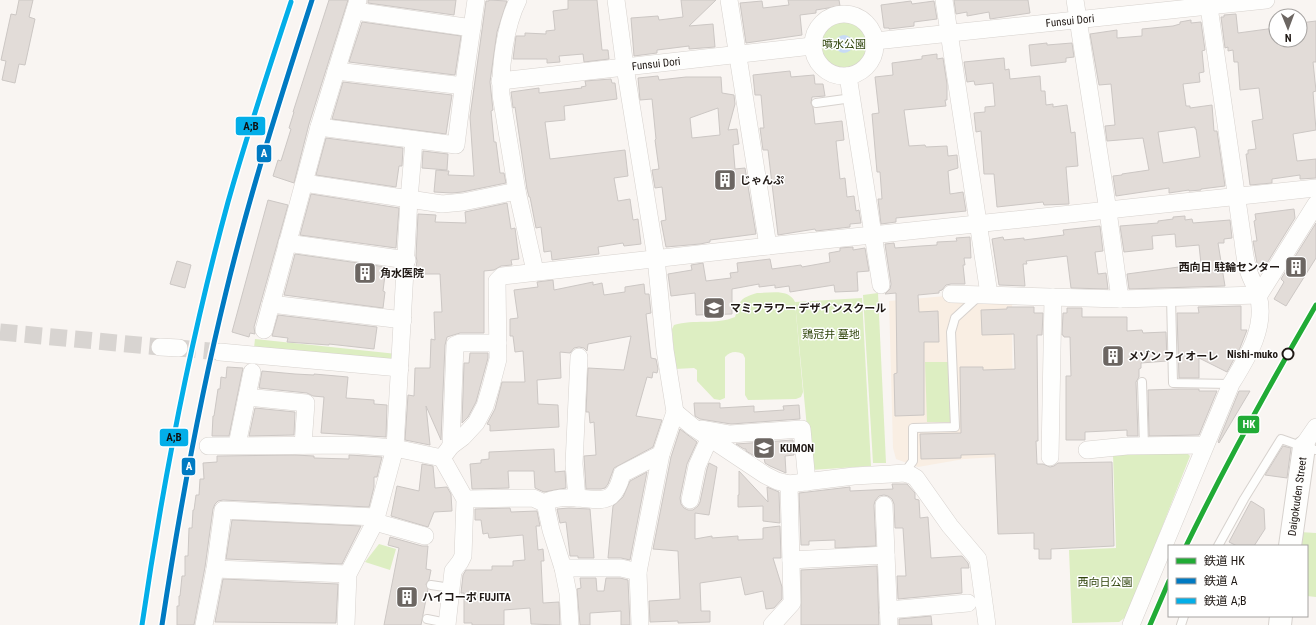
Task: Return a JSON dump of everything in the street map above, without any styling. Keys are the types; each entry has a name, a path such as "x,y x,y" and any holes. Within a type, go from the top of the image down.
{"main road":[{"name":"Daigokuden Street","path":"1290,545 1310,449"}],"street":[{"path":"319,127 414,141 456,145 476,0"},
{"path":"518,0 509,24 500,81 501,95 518,191 535,271"},
{"path":"616,0 625,67 656,258 667,365 675,412 661,454 638,572 640,625"},
{"path":"729,0 768,246"},
{"path":"944,0 978,225 985,294"},
{"path":"1075,0 1108,211 1120,299"},
{"name":"Funsui Dori","path":"875,41 1208,3 1266,0"},
{"path":"1131,625 1231,384 1245,361 1257,333 1260,316 1258,295 1248,269 1208,3"},
{"path":"264,330 319,127 356,5 472,28"},
{"path":"838,7 847,14 862,20 872,33 875,41 871,60 866,67 858,73 848,76 838,76 828,72 820,66 815,57 812,46 813,37 817,29 838,7"},
{"name":"Funsui Dori","path":"500,81 812,46"},
{"path":"336,71 464,86"},
{"path":"848,76 881,285"},
{"path":"346,625 348,574 376,519 395,448 407,260 409,199 414,141"},
{"path":"304,183 442,204 518,191"},
{"path":"208,446 356,445 446,452 476,423 485,406 498,359 497,281 502,276 535,271 1316,188"},
{"path":"1258,295 1316,204"},
{"path":"287,243 407,260"},
{"path":"951,294 1120,299 1258,295"},
{"path":"1050,456 1053,297"},
{"path":"271,304 403,320"},
{"path":"447,624 453,571 463,556 465,499 446,452 455,345 460,343 498,343"},
{"path":"160,347 178,348"},
{"path":"220,352 400,368"},
{"path":"577,498 574,464 579,357"},
{"path":"495,370 496,400"},
{"path":"237,445 252,372"},
{"path":"247,397 306,403 303,445"},
{"path":"675,412 694,427 765,475 777,481 788,484 854,476 904,473 916,478 950,526 978,559 987,625"},
{"path":"694,427 730,434 802,430 807,482"},
{"name":"Daigokuden Street","path":"1310,449 1305,443 1316,427"},
{"path":"690,500 697,466 710,437"},
{"path":"1087,450 1127,446 1205,445"},
{"path":"544,503 550,500 577,498 599,500 610,496 618,485 622,474 661,454"},
{"path":"772,625 792,603 788,484"},
{"path":"465,499 533,498 544,503 563,568 568,593 570,625"},
{"path":"884,506 889,617 968,603"},
{"path":"204,625 215,569 223,510 376,519 425,536"},
{"path":"791,560 886,555"},
{"path":"563,568 620,568 638,572"},
{"path":"215,569 348,574"}],"lane":[{"path":"816,103 852,98"},
{"path":"904,473 913,461 913,428 955,427 951,332 955,318 985,294"},
{"path":"1170,297 1173,382 1231,384"},
{"path":"1142,382 1144,446"},
{"path":"1219,545 1244,499 1281,439 1310,449"},
{"path":"431,585 451,588"},
{"path":"427,619 447,624"}],"shaded area":[{"path":"946,296 1012,300 1013,456 964,459 918,467 896,459 893,448 889,301"}],"green space":[{"name":"噴水公園","path":"839,18 849,18 863,25 870,39 870,49 863,63 849,70 839,70 829,66 822,59 818,49 818,39 822,29 829,22"},
{"path":"757,293 784,293 795,302 803,392 801,397 796,399 748,400 745,395 745,358 743,354 736,352 725,357 725,398 720,400 714,399 697,381 697,370 694,368 675,369 672,329 674,325 682,323 720,321 735,317 741,301 746,297"},
{"path":"878,293 886,463 873,463 863,295"},
{"name":"鶏冠井 墓地","path":"862,298 871,466 811,470 795,302"},
{"path":"255,339 397,354 396,362 254,348"},
{"path":"925,362 951,362 952,422 927,422"},
{"name":"西向日公園","path":"1184,450 1190,456 1127,616 1119,622 1072,623 1069,550 1116,548 1113,454"},
{"path":"1300,532 1316,533 1316,597 1308,596 1308,545 1298,545"},
{"path":"379,544 396,549 390,570 365,562"}],"water":[{"path":"844,35 850,38 853,44 850,50 844,53 838,50 835,44 838,38"}],"building":[{"path":"19,0 33,0 29,17 35,19 25,65 19,64 15,83 2,80 6,61 1,60 11,14 16,15"},
{"path":"329,0 348,0 309,124 294,183 273,176 278,160 281,161 291,129 289,128 293,112"},
{"path":"368,0 456,0 454,15 368,3"},
{"path":"568,0 597,0 602,50 608,50 609,59 584,62 583,54 559,56 560,62 547,63 547,59 513,59 516,36 525,36 525,33 546,34 546,31 555,30 553,11 568,9"},
{"path":"681,0 716,0 689,26 713,24 715,47 689,49 689,46 657,50 657,53 634,56 631,18 658,16 659,20 683,17"},
{"path":"788,0 839,0 840,6 816,10 816,13 800,15 802,35 746,43 740,3 762,1 763,8 789,5"},
{"path":"954,0 1028,0 1030,13 990,19 989,12 967,16 967,12 956,14"},
{"path":"486,1 507,1 497,32 490,82 494,142 496,142 500,173 504,173 506,183 462,192 434,192 436,170 449,171 448,175 474,176 470,117"},
{"path":"911,1 912,4 934,1 937,19 914,22 914,26 889,29 884,28 881,5"},
{"path":"1236,14 1238,33 1268,29 1268,48 1308,48 1308,22 1316,21 1316,62 1313,62 1316,91 1313,92 1316,130 1293,134 1297,161 1316,159 1316,178 1300,179 1300,175 1272,179 1272,183 1250,185 1246,154 1248,154 1248,150 1256,149 1252,121 1263,119 1259,88 1240,90 1238,62 1234,62 1233,50 1228,51 1228,47 1225,48 1221,17 1224,17 1224,15"},
{"path":"1191,20 1191,23 1201,22 1205,50 1202,51 1204,72 1199,73 1200,82 1183,84 1186,106 1190,106 1190,108 1212,105 1214,131 1217,131 1225,186 1169,193 1169,188 1116,196 1113,176 1149,170 1143,138 1107,141 1105,126 1115,125 1111,84 1099,85 1090,34 1117,30 1117,38 1142,36 1142,29 1173,26 1180,24 1180,22","holes":["1195,127 1200,157 1163,163 1158,132"]},
{"path":"362,22 461,36 455,75 349,62"},
{"path":"1047,43 1047,45 1072,43 1074,57 1066,58 1066,62 1031,66 1029,45"},
{"path":"937,54 937,59 943,58 947,84 947,100 945,100 946,106 904,110 909,146 947,146 948,156 957,155 958,168 948,171 950,194 963,192 966,211 896,218 896,222 881,224 878,199 882,199 880,172 877,172 872,114 879,113 875,77 893,75 892,63 922,59 922,56"},
{"path":"1004,58 1005,70 1009,69 1010,79 1040,76 1041,91 1045,91 1046,105 1053,104 1053,107 1067,105 1071,133 1075,132 1078,166 1066,167 1069,204 1044,205 1043,202 997,207 994,174 984,174 981,131 976,132 974,113 985,112 985,107 995,106 993,83 975,85 974,81 967,82 964,62"},
{"path":"790,71 791,77 814,75 815,84 823,84 825,96 812,97 811,103 813,107 815,124 842,121 844,140 836,141 840,179 845,178 847,197 854,196 856,211 859,210 861,223 850,224 850,227 816,231 815,229 778,235 768,150 763,150 760,128 764,128 761,95 755,95 753,75"},
{"path":"658,76 659,80 686,77 721,77 722,93 734,95 735,104 728,130 737,129 739,144 733,145 735,169 745,168 756,234 710,240 710,242 700,244 666,247 661,221 666,220 662,187 655,188 652,170 659,169 652,99 640,100 638,78","holes":["718,108 720,135 692,138 690,118"]},
{"path":"611,79 612,83 615,83 617,99 564,106 565,120 545,122 550,159 625,150 628,176 614,178 618,201 630,199 633,220 638,219 641,244 624,246 623,243 598,247 599,254 552,260 551,251 544,252 541,227 536,228 527,189 515,107 513,108 511,92 539,88 539,93 582,88 581,87 586,86 585,81"},
{"path":"343,82 452,95 446,134 332,119"},
{"path":"326,138 403,148 402,166 399,166 396,187 316,175"},
{"path":"423,151 448,154 447,170 422,168"},
{"path":"311,194 399,208 396,248 300,235"},
{"path":"268,200 288,205 254,327 255,334 250,333 249,337 232,332"},
{"path":"507,203 511,229 515,228 519,259 511,260 512,265 501,266 494,270 484,271 484,333 460,333 447,337 445,345 441,440 426,406 430,445 405,440 408,395 414,396 415,368 430,368 431,339 435,340 434,312 442,312 440,274 415,274 417,261 418,214 436,215 435,222 466,223 465,212"},
{"path":"1294,209 1295,218 1264,268 1258,269 1253,241 1257,241 1254,221 1256,220 1255,214"},
{"path":"1185,216 1185,220 1192,219 1193,223 1230,220 1232,238 1224,239 1224,243 1218,243 1225,286 1129,289 1127,274 1201,264 1199,245 1176,247 1175,234 1152,236 1153,249 1124,252 1120,226 1158,223 1158,221 1173,219 1173,217"},
{"name":"西向日 駐輪センター","path":"1316,223 1316,258 1286,306 1274,299 1284,282 1281,279"},
{"path":"1100,226 1103,251 1095,252 1098,274 1106,273 1108,289 1071,288 1067,256 1026,261 1027,264 1023,264 1025,286 999,285 992,239 1003,237 1004,240 1024,238 1024,240 1064,235 1063,230"},
{"path":"970,237 971,258 964,258 965,265 963,265 965,284 946,285 939,291 939,293 918,295 919,312 938,311 939,342 924,342 924,415 895,416 894,374 897,373 896,293 885,294 890,289 891,284 885,244 894,243 895,248 937,245 937,242 957,241 956,238"},
{"path":"853,247 853,250 865,248 869,271 857,272 858,291 835,292 834,285 790,292 789,286 775,288 775,285 759,287 759,284 732,289 732,314 696,315 695,293 671,296 668,274 692,270 691,265 703,263 706,281 731,278 730,273 738,272 737,263 770,259 772,269 801,265 802,267 830,262 829,253 840,251 840,248"},
{"path":"295,254 386,267 383,291 385,292 383,308 284,295"},
{"path":"177,261 191,265 185,288 170,284"},
{"path":"553,280 554,290 593,282 593,285 602,283 604,295 625,292 625,287 644,284 645,294 649,294 651,313 646,314 651,358 656,359 658,369 657,373 653,372 652,378 647,377 636,416 662,420 653,447 614,468 608,484 605,488 601,489 586,489 584,456 596,455 594,422 590,423 589,412 586,412 588,368 624,370 631,336 588,344 587,351 584,348 579,347 574,348 570,353 560,352 561,378 537,380 538,404 558,405 559,427 490,431 490,425 487,424 495,409 502,382 525,382 523,351 515,352 513,336 510,336 510,319 518,318 514,290 538,287 537,282"},
{"path":"1241,306 1241,330 1247,330 1240,348 1227,372 1199,358 1199,378 1179,378 1177,313 1199,313 1198,307"},
{"path":"1007,307 1034,307 1034,313 1043,313 1042,335 1037,335 1037,464 1043,464 1050,467 1058,463 1112,462 1114,546 1051,549 1051,559 1039,559 1039,549 1034,549 1034,533 998,534 995,454 961,455 961,458 921,459 920,434 961,433 960,367 983,367 983,370 1015,369 1014,334 982,335 981,310 1007,309"},
{"path":"1067,308 1082,308 1082,317 1127,317 1127,331 1142,330 1143,333 1166,332 1167,361 1141,363 1141,368 1139,369 1139,377 1136,382 1138,436 1127,436 1127,430 1085,432 1085,440 1066,440 1066,376 1071,376 1070,337 1064,337 1062,335 1063,313 1067,313"},
{"path":"278,315 377,327 374,349 329,344 287,342 288,338 272,336"},
{"path":"470,353 488,353 488,358 476,402 468,417 462,423 464,363 469,363"},
{"path":"227,367 243,368 229,436 212,436 213,416 218,389 220,389 221,377 226,378"},
{"path":"262,371 348,377 346,398 374,400 374,404 387,405 386,437 321,433 324,397 313,396 307,393 259,388"},
{"path":"1179,389 1217,391 1199,435 1149,436 1148,390"},
{"path":"1239,391 1250,391 1219,443 1218,442"},
{"path":"694,403 720,403 720,408 754,406 754,412 784,410 783,406 799,405 800,419 731,424 700,419 695,416"},
{"path":"255,408 295,412 294,435 249,436"},
{"path":"680,429 697,442 687,464 680,498 681,504 684,508 693,510 698,506 709,463 717,467 709,515 695,513 695,539 712,536 712,538 738,536 738,540 763,539 763,528 780,526 781,558 773,558 782,587 782,599 774,608 766,609 763,591 745,595 741,577 700,583 701,611 710,611 710,622 650,622 649,601 680,599 678,551 653,549 671,457"},
{"path":"793,440 794,455 785,456 786,473 770,466 765,463 764,458 756,457 746,451 746,449 736,444"},
{"path":"1283,446 1291,448 1287,478 1265,475"},
{"path":"554,449 555,472 565,471 566,488 544,492 535,488 534,471 508,471 509,488 472,489 470,464 481,463 481,460 489,459 489,452"},
{"path":"349,455 382,457 377,477 374,477 374,487 369,507 218,501 213,509 205,567 194,625 177,625 177,606 179,606 182,576 185,576 185,556 188,556 189,528 192,528 193,510 196,495 199,495 200,479 204,479 203,463 217,462 217,456 314,456 314,458 349,459"},
{"path":"422,464 433,466 435,488 447,487 451,494 452,511 434,512 428,527 391,516 397,486 419,491"},
{"path":"739,471 768,502 767,487 779,492 780,523 763,521 763,506 738,507"},
{"path":"647,472 630,560 608,558 613,506 623,497 630,481"},
{"path":"892,484 907,484 915,493 915,499 919,500 920,518 928,517 931,558 962,556 968,563 969,568 961,568 962,593 898,599 897,576 906,576 903,528 895,528 894,504 892,499 888,496 879,496 874,505 876,546 835,548 835,540 809,541 809,545 801,545 799,493 850,487 850,491 893,489"},
{"path":"1251,501 1264,509 1265,529 1255,545 1235,545 1229,542"},
{"path":"510,508 511,512 537,511 540,526 536,526 538,550 543,549 544,561 541,561 543,603 559,602 560,625 531,624 530,608 504,610 504,625 472,625 472,623 464,623 464,593 461,593 463,575 466,570 492,570 492,566 513,566 513,561 525,560 523,535 489,538 488,533 483,534 481,520 475,520 475,509"},
{"path":"557,509 590,509 594,558 578,558 578,556 570,556 566,522 560,523"},
{"path":"232,520 361,526 342,564 226,559"},
{"name":"ハイコーポ FUJITA","path":"390,537 422,546 428,546 426,569 431,570 429,580 426,584 428,589 421,625 384,625 399,548 388,545"},
{"path":"877,566 879,625 801,625 801,570"},
{"path":"580,578 596,578 597,591 604,591 606,578 620,578 628,580 630,625 621,625 621,611 590,613 590,625 580,625 577,589 581,588"},
{"path":"223,579 338,584 336,623 215,622"},
{"path":"931,616 932,625 899,625 899,619"}],"tunnel":[{"path":"0,332 160,347"},
{"path":"179,348 220,352"}],"rail line":[{"name":"A","path":"162,625 190,458 216,333 235,255 277,108 312,0"},
{"name":"A;B","path":"142,625 168,465 201,307 235,177 291,2"},
{"name":"HK","path":"1187,545 1249,424 1316,305"},
{"name":"HK","path":"1150,625 1168,583"}],"place":[{"name":"じゃんぷ","path":"725,180"},
{"name":"西向日 駐輪センター","path":"1296,267"},
{"name":"角水医院","path":"365,273"},
{"name":"マミフラワー デザインスクール","path":"714,308"},
{"name":"Nishi-muko","path":"1288,354"},
{"name":"メゾン フィオーレ","path":"1113,356"},
{"name":"KUMON","path":"764,448"},
{"name":"ハイコーポ FUJITA","path":"407,597"}]}
